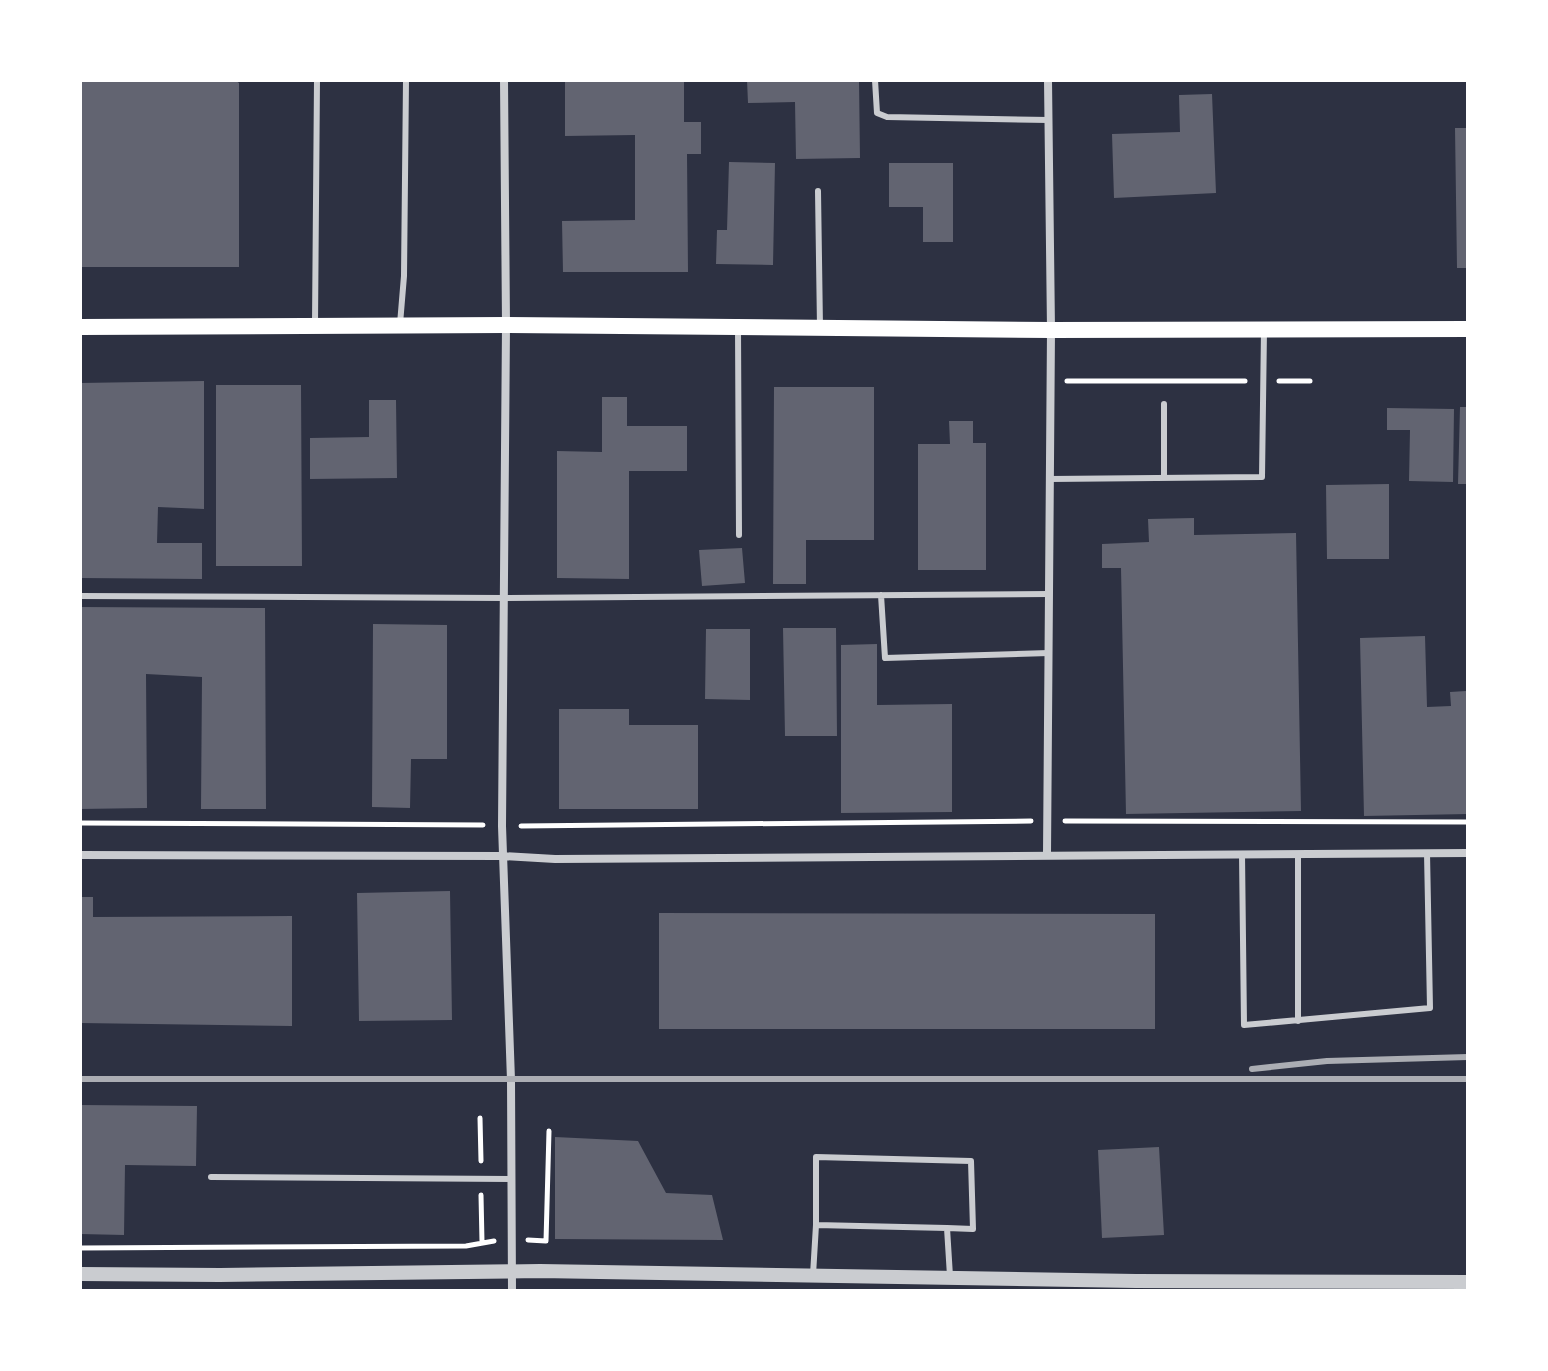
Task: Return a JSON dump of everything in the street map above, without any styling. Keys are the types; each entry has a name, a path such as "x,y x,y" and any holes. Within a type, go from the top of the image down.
{"main road":[{"path":"80,327 506,325 1051,330 1468,329"}],"street":[{"path":"504,80 503,856 511,1080 512,1291"},
{"path":"1047,855 1051,330 1048,80"},
{"path":"80,855 503,856 555,859 1468,853"},
{"path":"80,1274 512,1271 950,1278 1136,1286 1468,1282"}],"lane":[{"path":"315,325 317,80"},
{"path":"400,326 404,276 406,80"},
{"path":"875,80 877,113 887,117 1049,120"},
{"path":"818,191 820,328"},
{"path":"738,327 739,535"},
{"path":"1050,479 1262,477 1264,330"},
{"path":"1164,404 1164,478"},
{"path":"80,596 504,598 1049,594"},
{"path":"881,595 885,658 1049,653"},
{"path":"1242,854 1244,1025 1430,1008 1427,853"},
{"path":"1298,854 1298,1021"},
{"path":"813,1275 816,1157 971,1161 973,1229 816,1225"},
{"path":"211,1177 511,1179"},
{"path":"947,1228 950,1278"}],"path":[{"path":"1066,381 1310,381"},
{"path":"537,826 1000,821"},
{"path":"1070,821 1468,822"},
{"path":"80,823 463,825"},
{"path":"526,1240 546,1241 549,1131"},
{"path":"80,1248 466,1246 489,1241"}],"building":[{"path":"80,80 235,80 239,83 239,267 80,267"},
{"path":"565,80 684,80 684,122 701,122 701,154 687,154 688,272 563,272 562,221 635,220 635,135 565,136"},
{"path":"747,80 859,80 860,158 796,159 795,102 748,103"},
{"path":"1212,94 1216,193 1114,198 1112,134 1180,132 1179,95"},
{"path":"1455,128 1468,128 1468,268 1457,268"},
{"path":"729,162 775,163 773,265 716,264 717,230 727,230"},
{"path":"889,163 953,163 953,242 923,242 923,207 889,207"},
{"path":"204,381 204,509 158,507 157,543 202,543 202,579 80,578 80,383"},
{"path":"216,385 301,385 302,566 216,566"},
{"path":"774,387 874,387 874,540 806,540 806,584 773,584"},
{"path":"602,397 627,397 627,426 687,426 687,471 629,471 629,579 557,578 557,451 602,452"},
{"path":"369,400 396,400 397,478 310,479 310,438 369,437"},
{"path":"1460,407 1468,407 1468,484 1458,484"},
{"path":"1387,408 1454,409 1453,482 1409,481 1410,430 1387,430"},
{"path":"949,421 973,421 973,443 986,443 986,570 918,570 918,444 950,444"},
{"path":"1389,484 1389,559 1327,559 1326,485"},
{"path":"1194,518 1194,535 1296,533 1301,811 1126,814 1121,568 1102,568 1102,544 1149,542 1148,519"},
{"path":"742,548 745,583 702,586 699,550"},
{"path":"80,607 265,608 266,809 201,809 202,677 146,674 147,808 80,809"},
{"path":"373,624 447,625 447,759 411,759 410,808 372,807"},
{"path":"783,628 836,628 837,736 785,736"},
{"path":"706,629 750,629 750,700 705,699"},
{"path":"1425,636 1427,707 1451,706 1450,692 1466,691 1468,814 1364,816 1360,638"},
{"path":"877,644 877,705 952,704 952,812 841,813 841,645"},
{"path":"559,709 629,709 629,725 698,725 698,809 559,809"},
{"path":"450,891 452,1020 359,1021 357,893"},
{"path":"80,897 93,897 93,917 292,916 292,1026 80,1023"},
{"path":"659,913 1155,914 1155,1029 659,1029"},
{"path":"80,1105 197,1106 196,1166 125,1165 124,1235 80,1234"},
{"path":"555,1137 638,1141 666,1193 712,1195 723,1240 555,1239"},
{"path":"1159,1147 1164,1235 1102,1238 1098,1150"}],"railway":[{"path":"1252,1069 1327,1061 1468,1057"},
{"path":"80,1079 1468,1079"}]}
